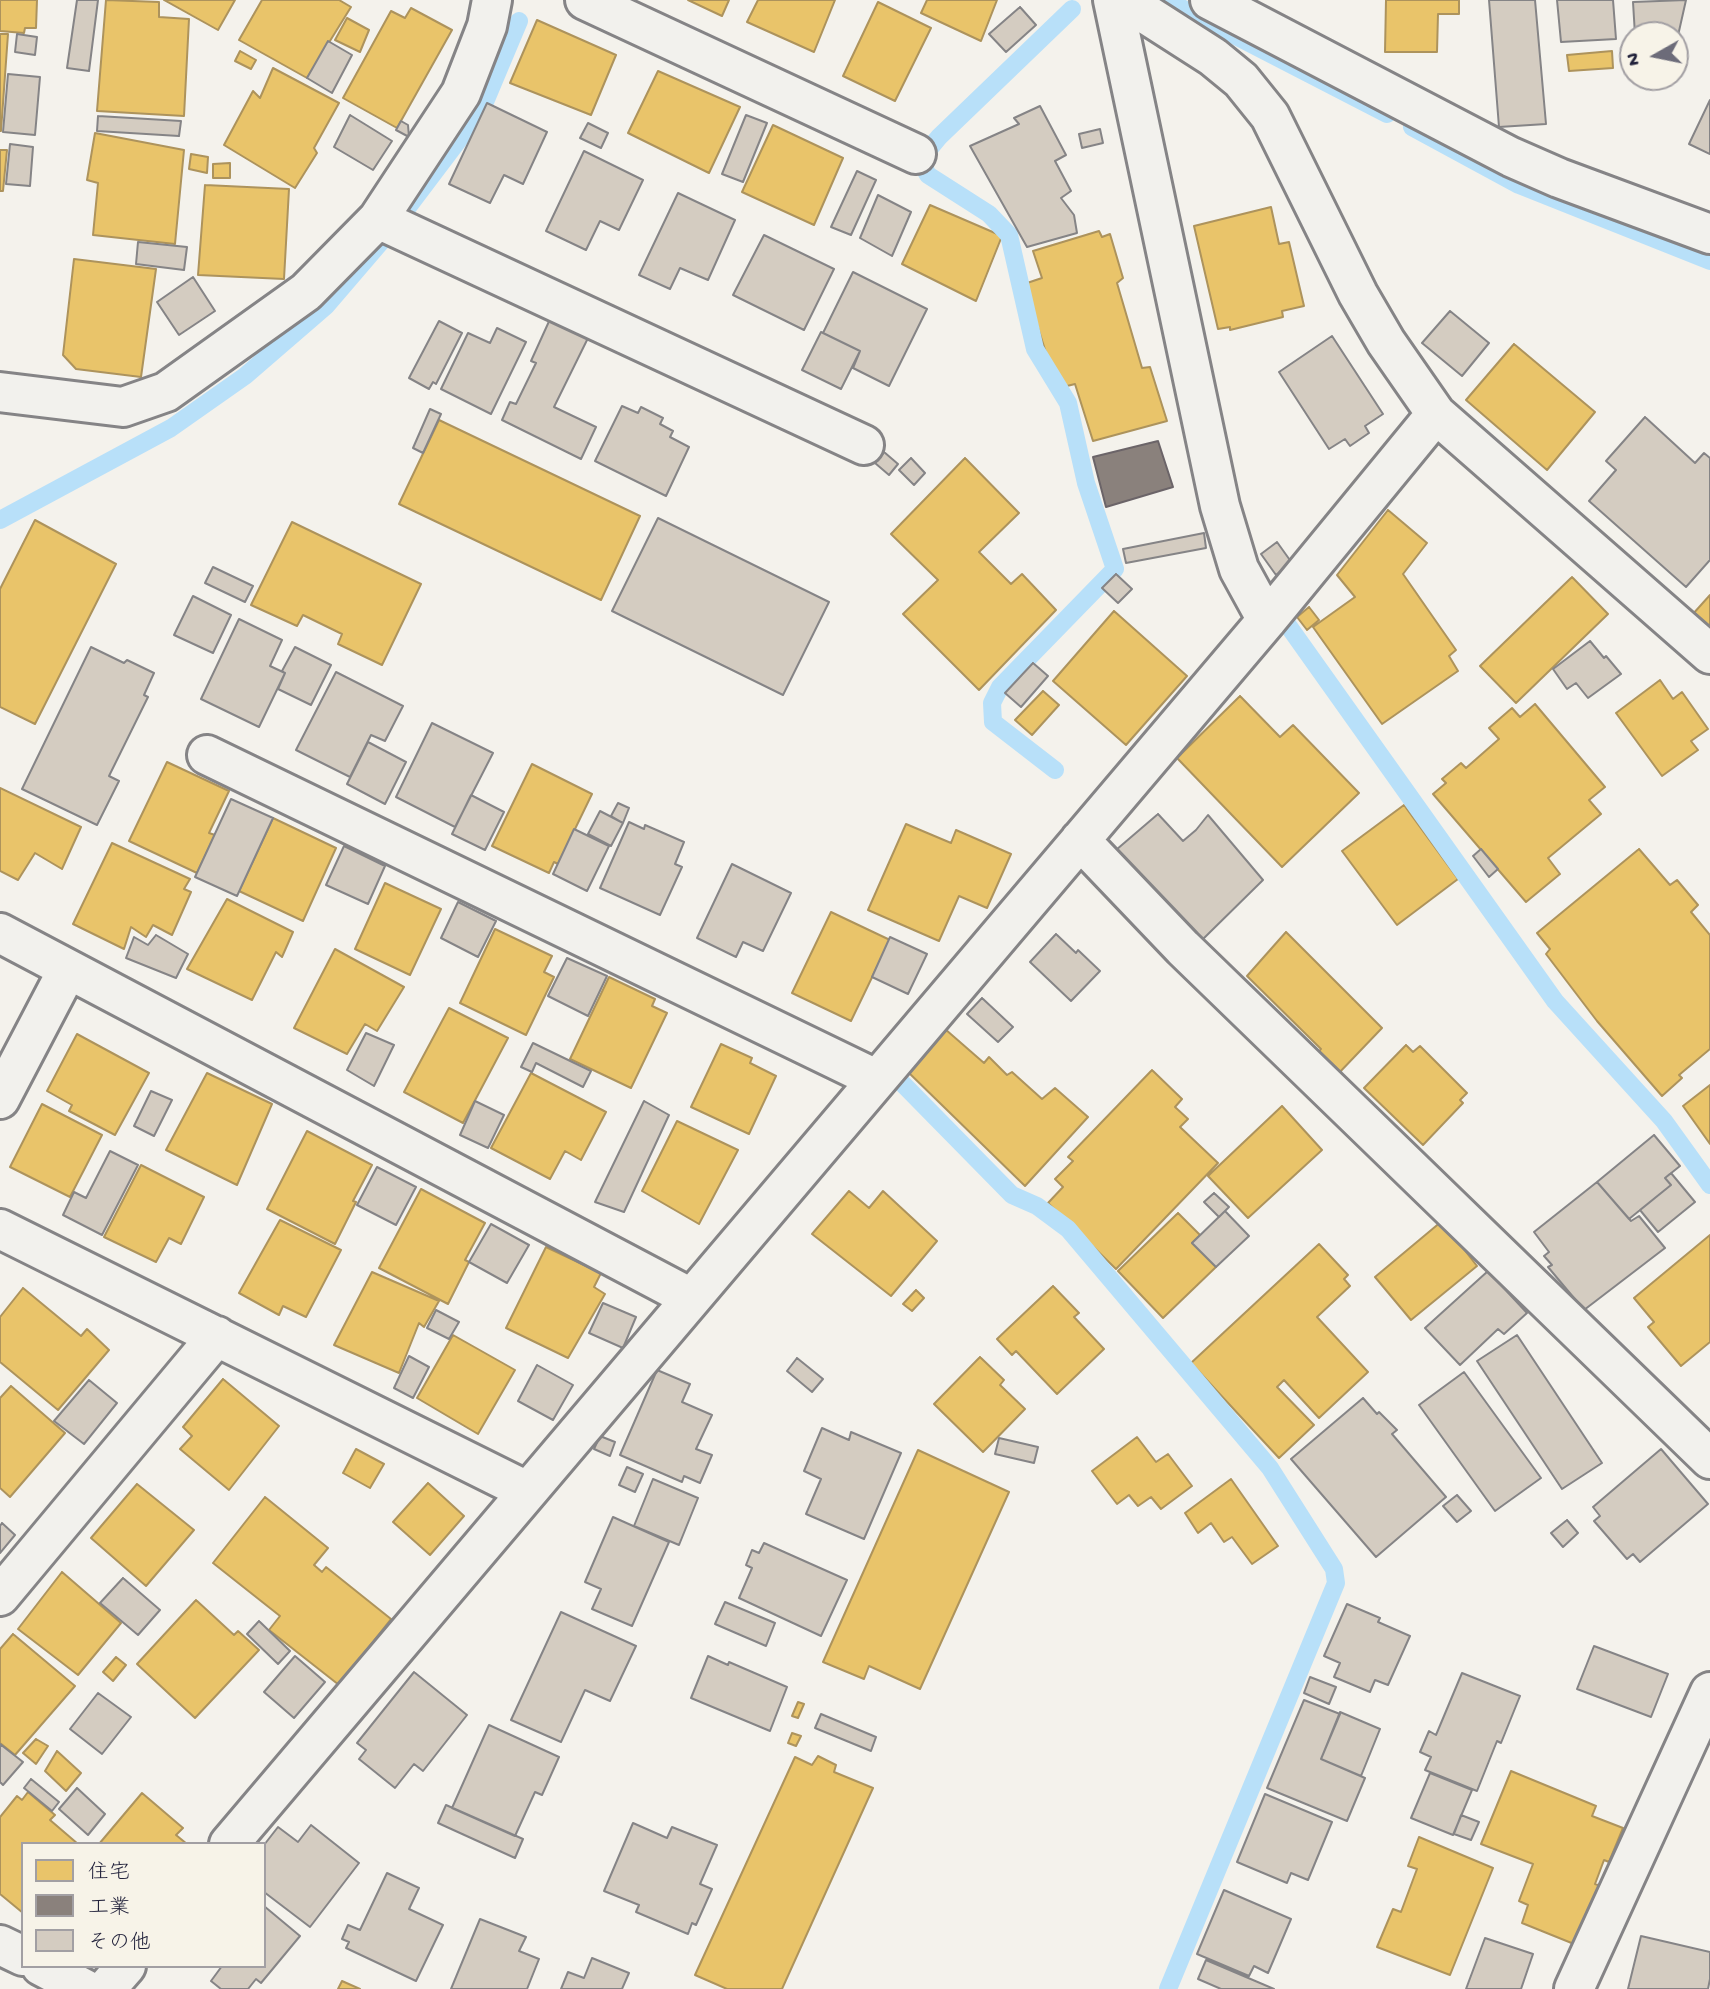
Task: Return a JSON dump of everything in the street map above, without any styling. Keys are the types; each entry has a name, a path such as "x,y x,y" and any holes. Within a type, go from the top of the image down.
{"street":[{"path":"0,392 123,407 166,392 306,292 393,225 461,93 487,26 492,0"},
{"path":"585,0 916,154"},
{"path":"1266,620 1239,569 1220,506 1113,0 1153,7 1241,80 1270,116 1358,294 1386,342 1436,414 1710,654"},
{"path":"1210,0 1511,158 1710,234"},
{"path":"393,225 864,445"},
{"path":"231,1842 1266,620 1436,414"},
{"path":"207,755 876,1079"},
{"path":"1080,840 1183,948 1710,1459"},
{"path":"0,933 691,1298"},
{"path":"0,1099 68,969"},
{"path":"0,1228 527,1491"},
{"path":"0,1596 217,1336"},
{"path":"1574,1989 1710,1692"},
{"path":"0,1945 21,1955"},
{"path":"45,1968 85,1989"},
{"path":"106,1989 124,1968"}],"building: 住宅":[{"path":"0,0 37,0 36,28 25,28 24,33 0,31"},
{"path":"106,0 159,2 159,17 189,19 184,116 97,111"},
{"path":"164,0 235,0 218,30"},
{"path":"262,0 339,0 351,7 307,78 239,40"},
{"path":"688,0 729,0 722,16"},
{"path":"758,0 835,0 814,52 747,22"},
{"path":"927,0 997,0 981,41 921,13"},
{"path":"1386,0 1459,0 1459,14 1438,14 1437,52 1385,52"},
{"path":"878,2 931,28 895,101 843,76"},
{"path":"411,8 452,30 397,128 343,98 391,11 405,18"},
{"path":"347,18 369,30 360,52 335,40"},
{"path":"537,20 616,55 591,115 510,83"},
{"path":"0,34 8,34 1,131 0,131"},
{"path":"240,51 256,60 251,69 235,61"},
{"path":"1612,51 1613,68 1569,71 1567,55"},
{"path":"273,68 339,103 314,148 317,153 295,188 224,145 253,91 260,98"},
{"path":"658,71 740,107 709,173 628,133"},
{"path":"773,125 843,158 814,225 742,192"},
{"path":"95,133 184,150 175,244 93,235 98,183 87,180"},
{"path":"0,150 7,150 3,191 0,191"},
{"path":"191,154 208,157 207,173 189,169"},
{"path":"230,163 230,178 213,178 213,164"},
{"path":"205,185 289,189 284,279 198,275"},
{"path":"930,205 1002,236 976,301 902,264"},
{"path":"1271,207 1279,244 1289,242 1304,306 1282,311 1283,317 1230,330 1230,327 1218,329 1194,226"},
{"path":"1099,231 1102,237 1110,234 1123,278 1117,283 1142,368 1150,367 1167,421 1093,441 1075,384 1063,387 1060,379 1055,381 1024,284 1042,278 1033,251"},
{"path":"74,259 156,269 141,377 76,369 63,355"},
{"path":"1514,344 1595,412 1547,470 1466,400"},
{"path":"439,420 640,516 601,600 399,504"},
{"path":"965,458 1019,513 979,552 1011,584 1022,574 1056,610 979,690 903,614 938,580 891,534"},
{"path":"1388,510 1427,543 1403,574 1456,650 1449,656 1458,671 1382,724 1313,627 1355,597 1337,575"},
{"path":"35,520 116,564 35,724 0,707 0,589"},
{"path":"292,522 421,584 382,665 338,644 342,634 303,615 297,626 251,605"},
{"path":"1572,577 1608,614 1516,703 1480,666"},
{"path":"1710,595 1710,631 1692,615"},
{"path":"1309,607 1319,620 1307,630 1297,617"},
{"path":"1114,611 1187,676 1126,745 1053,681"},
{"path":"1660,680 1673,699 1682,692 1708,729 1691,741 1698,750 1662,776 1616,713"},
{"path":"1043,691 1059,705 1032,735 1015,720"},
{"path":"1240,696 1280,737 1293,725 1359,793 1282,867 1177,758"},
{"path":"1535,704 1605,787 1589,800 1601,814 1548,858 1560,874 1526,902 1433,794 1446,783 1442,779 1461,763 1466,768 1499,739 1489,728 1512,708 1520,717"},
{"path":"167,762 229,791 209,833 215,835 197,873 129,841"},
{"path":"532,764 592,794 558,864 554,862 549,873 492,846"},
{"path":"0,788 81,827 62,869 35,853 18,880 0,871"},
{"path":"1404,805 1458,879 1397,925 1342,851"},
{"path":"273,818 336,848 303,921 239,891"},
{"path":"906,824 951,843 956,830 1011,854 987,908 959,896 939,941 868,910"},
{"path":"112,843 190,879 184,889 191,892 172,935 153,925 146,937 131,927 124,949 73,924"},
{"path":"1639,849 1670,885 1677,880 1698,905 1691,912 1710,935 1710,1049 1679,1075 1682,1078 1662,1096 1597,1021 1546,954 1550,949 1537,933"},
{"path":"385,883 441,909 410,975 355,949"},
{"path":"227,899 293,932 282,957 276,952 252,1000 187,969"},
{"path":"831,912 890,940 851,1021 792,993"},
{"path":"495,929 552,956 544,972 554,977 526,1035 460,1003"},
{"path":"1286,932 1382,1028 1337,1075 1317,1054 1321,1049 1247,976"},
{"path":"335,949 404,987 377,1031 365,1024 347,1054 294,1028"},
{"path":"609,977 655,999 652,1006 667,1013 631,1088 570,1059"},
{"path":"449,1008 508,1038 463,1123 404,1092"},
{"path":"945,1029 984,1063 989,1057 1007,1075 1012,1072 1042,1099 1055,1088 1088,1117 1025,1186 907,1071"},
{"path":"77,1034 149,1073 115,1135 69,1111 72,1105 47,1091"},
{"path":"721,1044 752,1058 750,1063 776,1076 749,1134 691,1107"},
{"path":"1406,1045 1413,1052 1420,1046 1467,1093 1460,1100 1463,1103 1423,1145 1364,1088"},
{"path":"1152,1070 1182,1099 1175,1107 1188,1119 1180,1127 1218,1163 1116,1269 1048,1203 1063,1187 1055,1179 1073,1161 1068,1157"},
{"path":"207,1073 272,1104 237,1185 166,1150"},
{"path":"531,1073 606,1112 581,1160 565,1151 550,1179 491,1148"},
{"path":"1710,1085 1710,1144 1683,1106"},
{"path":"42,1104 102,1135 70,1197 10,1167"},
{"path":"1282,1106 1322,1150 1248,1218 1208,1176"},
{"path":"677,1121 738,1150 699,1224 642,1191"},
{"path":"307,1131 372,1165 335,1244 267,1209"},
{"path":"141,1165 204,1197 181,1244 169,1238 156,1262 104,1237"},
{"path":"421,1189 485,1223 465,1260 469,1262 448,1304 379,1268"},
{"path":"849,1191 869,1208 883,1191 937,1241 891,1296 812,1234"},
{"path":"1178,1213 1200,1235 1192,1243 1216,1267 1163,1318 1118,1271"},
{"path":"280,1220 341,1250 306,1317 283,1306 279,1315 239,1293"},
{"path":"1442,1221 1477,1266 1411,1320 1375,1277"},
{"path":"1710,1235 1710,1342 1681,1366 1648,1327 1654,1322 1634,1298"},
{"path":"1319,1244 1348,1275 1344,1279 1350,1286 1317,1317 1368,1372 1319,1418 1284,1380 1277,1387 1314,1425 1279,1458 1191,1363"},
{"path":"546,1247 601,1273 594,1287 605,1294 568,1358 506,1328"},
{"path":"372,1272 439,1301 424,1327 419,1323 399,1373 334,1345"},
{"path":"1053,1286 1079,1313 1074,1317 1104,1349 1057,1394 1016,1351 1012,1355 997,1339"},
{"path":"23,1288 81,1336 87,1329 109,1350 58,1410 0,1362 0,1317"},
{"path":"916,1290 924,1298 912,1311 903,1304"},
{"path":"453,1335 515,1370 478,1434 417,1398"},
{"path":"980,1357 1004,1380 1000,1385 1025,1409 983,1452 934,1404"},
{"path":"223,1379 279,1426 229,1490 180,1449 192,1436 183,1427"},
{"path":"11,1386 65,1433 10,1497 0,1488 0,1398"},
{"path":"1137,1437 1156,1462 1168,1454 1192,1486 1161,1509 1151,1497 1138,1506 1129,1495 1117,1504 1092,1471"},
{"path":"356,1449 384,1464 370,1488 343,1473"},
{"path":"918,1450 1009,1492 920,1689 869,1666 864,1679 823,1662"},
{"path":"1231,1479 1278,1546 1252,1564 1232,1537 1224,1542 1211,1523 1198,1533 1185,1513"},
{"path":"428,1483 464,1516 430,1555 393,1522"},
{"path":"137,1484 194,1530 146,1586 91,1538"},
{"path":"265,1497 328,1548 314,1565 322,1572 326,1567 391,1619 339,1685 269,1630 280,1616 213,1563"},
{"path":"62,1572 121,1623 78,1675 18,1629"},
{"path":"196,1600 234,1635 238,1631 259,1650 195,1718 137,1664"},
{"path":"13,1634 75,1686 15,1755 0,1743 0,1649"},
{"path":"116,1657 126,1665 113,1681 103,1672"},
{"path":"798,1702 804,1704 798,1718 792,1716"},
{"path":"792,1733 801,1736 796,1746 788,1743"},
{"path":"36,1739 48,1746 36,1764 23,1753"},
{"path":"57,1751 81,1773 66,1791 45,1771"},
{"path":"818,1756 836,1765 834,1772 873,1788 782,1989 727,1989 695,1975 795,1757 812,1765"},
{"path":"1511,1771 1596,1806 1592,1816 1623,1828 1609,1862 1604,1860 1595,1884 1607,1888 1588,1933 1580,1930 1574,1944 1522,1923 1528,1905 1519,1901 1533,1864 1481,1844"},
{"path":"28,1792 55,1815 50,1820 76,1842 21,1842 21,1911 0,1894 0,1817 17,1796 22,1800"},
{"path":"142,1793 183,1828 176,1835 185,1842 101,1842"},
{"path":"1419,1837 1493,1868 1450,1975 1377,1947 1393,1909 1401,1912 1417,1869 1408,1866"},
{"path":"342,1981 360,1989 338,1989"}],"building: 工業":[{"path":"1158,441 1173,487 1106,507 1093,457"}],"building: その他":[{"path":"77,0 98,0 89,71 67,68"},
{"path":"1489,0 1535,0 1546,124 1499,127"},
{"path":"1557,0 1613,0 1616,39 1561,42"},
{"path":"1686,0 1681,21 1634,21 1633,2"},
{"path":"1020,7 1036,25 1006,52 989,34"},
{"path":"17,34 37,37 35,55 15,52"},
{"path":"328,41 352,55 332,93 307,78"},
{"path":"8,74 40,77 35,135 3,132"},
{"path":"1710,100 1710,154 1689,144"},
{"path":"487,103 547,132 523,184 504,175 490,203 449,184"},
{"path":"1040,106 1066,155 1055,161 1071,191 1061,198 1074,215 1077,233 1027,247 970,146 1019,124 1014,118"},
{"path":"350,115 392,141 373,170 334,147"},
{"path":"746,115 767,123 743,182 722,174"},
{"path":"98,116 181,121 179,136 97,131"},
{"path":"401,121 408,125 409,137 396,130"},
{"path":"588,123 608,133 601,148 580,138"},
{"path":"1100,129 1103,143 1082,148 1079,134"},
{"path":"10,144 33,147 30,186 6,184"},
{"path":"584,151 643,180 619,230 600,221 586,250 546,231"},
{"path":"857,171 876,180 851,235 831,227"},
{"path":"678,193 735,220 708,280 680,268 670,289 639,275"},
{"path":"878,195 911,212 892,256 860,238"},
{"path":"764,235 834,269 804,330 733,295"},
{"path":"138,242 187,247 184,270 136,264"},
{"path":"853,272 927,309 889,386 853,368 860,351 823,333"},
{"path":"193,277 215,311 179,335 157,302"},
{"path":"1450,311 1489,343 1462,376 1422,343"},
{"path":"551,317 589,336 554,407 596,427 581,459 502,420 510,402 516,404 536,363 531,361"},
{"path":"439,321 462,333 436,384 433,382 429,389 409,378"},
{"path":"497,328 526,342 491,414 441,389 468,333 490,343"},
{"path":"821,332 860,351 841,389 802,370"},
{"path":"1332,336 1383,414 1365,426 1369,433 1350,446 1345,439 1329,449 1279,372"},
{"path":"622,406 638,413 641,407 663,418 660,424 673,431 670,437 689,447 666,496 595,461"},
{"path":"430,409 441,414 423,453 413,448"},
{"path":"1645,417 1695,463 1704,453 1710,458 1710,560 1686,587 1589,501 1616,470 1606,461"},
{"path":"884,452 898,464 889,475 875,463"},
{"path":"911,458 925,473 914,485 899,470"},
{"path":"658,518 829,602 783,695 612,611"},
{"path":"1204,533 1206,548 1126,563 1123,549"},
{"path":"1277,542 1292,563 1276,575 1261,554"},
{"path":"213,567 253,586 245,602 205,583"},
{"path":"1116,574 1132,589 1118,603 1102,588"},
{"path":"193,596 231,615 213,653 174,635"},
{"path":"239,619 282,640 270,666 285,673 259,727 201,699"},
{"path":"1590,641 1621,674 1588,698 1576,683 1567,689 1553,669"},
{"path":"91,647 124,663 127,660 154,673 144,695 148,697 109,776 119,781 97,825 22,789"},
{"path":"295,647 331,665 311,705 278,689 285,673 282,671"},
{"path":"1033,663 1048,676 1021,707 1005,693"},
{"path":"336,672 403,706 385,741 371,735 350,777 296,750"},
{"path":"432,723 493,753 455,827 396,797"},
{"path":"368,742 406,762 385,804 347,784"},
{"path":"471,795 504,812 485,850 452,834"},
{"path":"231,799 273,818 237,896 195,877"},
{"path":"618,803 629,808 623,823 611,816"},
{"path":"600,811 623,823 611,846 588,834"},
{"path":"1158,814 1183,841 1208,815 1263,880 1200,942 1116,850"},
{"path":"629,822 644,829 645,825 684,842 675,864 682,867 660,915 600,888"},
{"path":"574,829 609,846 587,891 553,874"},
{"path":"344,846 385,866 368,904 326,885"},
{"path":"1481,849 1498,869 1489,877 1473,856"},
{"path":"732,864 791,893 763,951 743,942 736,957 697,938"},
{"path":"458,902 496,921 478,957 441,938"},
{"path":"1056,934 1100,971 1071,1001 1030,962"},
{"path":"156,935 188,954 176,978 126,958 134,937 148,945"},
{"path":"890,937 927,954 908,994 872,977"},
{"path":"567,958 607,976 588,1016 548,996"},
{"path":"982,998 1013,1027 998,1042 967,1014"},
{"path":"366,1033 394,1045 374,1086 347,1070"},
{"path":"533,1043 591,1071 583,1087 536,1063 532,1072 521,1067"},
{"path":"151,1091 172,1100 154,1136 134,1126"},
{"path":"475,1101 504,1115 488,1148 460,1135"},
{"path":"644,1101 669,1115 624,1212 595,1202"},
{"path":"1654,1135 1680,1166 1665,1178 1671,1185 1629,1219 1597,1182"},
{"path":"110,1151 138,1165 102,1235 63,1215 74,1192 86,1198"},
{"path":"377,1167 416,1187 396,1225 357,1205"},
{"path":"1671,1173 1695,1202 1658,1232 1640,1210 1671,1185 1665,1178"},
{"path":"1597,1182 1631,1221 1639,1216 1665,1248 1584,1310 1548,1267 1552,1265 1544,1256 1549,1252 1534,1232"},
{"path":"1214,1193 1229,1207 1219,1217 1204,1202"},
{"path":"1225,1211 1249,1236 1216,1267 1192,1243"},
{"path":"491,1224 529,1245 507,1283 469,1262"},
{"path":"1488,1271 1527,1313 1504,1334 1498,1329 1460,1365 1425,1328"},
{"path":"603,1303 636,1317 623,1348 589,1333"},
{"path":"436,1310 459,1322 449,1339 427,1328"},
{"path":"1517,1335 1602,1463 1562,1489 1477,1361"},
{"path":"409,1356 429,1367 413,1398 394,1388"},
{"path":"797,1358 823,1379 812,1392 787,1371"},
{"path":"537,1365 573,1385 553,1420 518,1401"},
{"path":"657,1370 690,1384 682,1402 712,1415 696,1449 712,1455 700,1483 684,1476 682,1482 620,1455"},
{"path":"1464,1372 1541,1478 1495,1511 1419,1405"},
{"path":"89,1380 117,1403 84,1444 54,1421"},
{"path":"1363,1398 1397,1430 1392,1434 1446,1497 1376,1557 1291,1459"},
{"path":"822,1428 849,1440 851,1432 901,1453 864,1539 806,1514 821,1479 804,1471"},
{"path":"600,1436 615,1442 610,1456 594,1449"},
{"path":"999,1438 1038,1447 1034,1463 995,1454"},
{"path":"1661,1449 1708,1504 1640,1562 1633,1554 1627,1559 1594,1521 1600,1516 1593,1507"},
{"path":"627,1467 643,1474 635,1492 619,1485"},
{"path":"653,1479 698,1498 679,1545 634,1526"},
{"path":"1457,1495 1471,1511 1457,1522 1443,1506"},
{"path":"613,1517 669,1542 632,1626 592,1609 601,1589 585,1582"},
{"path":"1567,1520 1578,1533 1563,1547 1551,1533"},
{"path":"2,1523 15,1535 0,1553 0,1526"},
{"path":"764,1543 847,1580 821,1636 739,1598 752,1568 746,1565 752,1550 759,1553"},
{"path":"123,1578 160,1610 138,1635 100,1603"},
{"path":"725,1602 775,1623 766,1646 715,1624"},
{"path":"1347,1604 1380,1618 1378,1622 1410,1636 1388,1685 1375,1680 1370,1692 1334,1677 1340,1663 1324,1656"},
{"path":"561,1612 636,1646 610,1701 585,1690 561,1742 511,1720"},
{"path":"259,1621 290,1651 278,1664 247,1634"},
{"path":"1594,1646 1668,1674 1651,1717 1577,1689"},
{"path":"295,1656 325,1682 294,1718 264,1692"},
{"path":"708,1656 787,1687 770,1731 691,1698"},
{"path":"414,1672 467,1715 423,1771 414,1764 395,1788 359,1759 366,1750 357,1743"},
{"path":"1462,1673 1520,1696 1501,1743 1497,1741 1477,1791 1425,1770 1431,1757 1420,1752 1429,1731 1436,1735"},
{"path":"1310,1677 1336,1687 1329,1704 1304,1693"},
{"path":"98,1693 131,1717 102,1754 70,1729"},
{"path":"1304,1700 1340,1714 1321,1759 1365,1778 1347,1821 1267,1788"},
{"path":"1340,1712 1380,1729 1361,1776 1321,1759"},
{"path":"821,1714 876,1737 871,1751 815,1728"},
{"path":"489,1725 559,1757 542,1795 535,1792 515,1836 452,1808"},
{"path":"0,1744 23,1762 3,1785 0,1782"},
{"path":"1430,1773 1472,1790 1453,1835 1411,1818"},
{"path":"31,1779 59,1802 52,1811 24,1788"},
{"path":"77,1788 105,1814 88,1835 59,1809"},
{"path":"1265,1794 1332,1822 1308,1880 1291,1873 1287,1883 1237,1862"},
{"path":"446,1805 523,1839 515,1858 438,1823"},
{"path":"1461,1815 1479,1822 1471,1840 1454,1834"},
{"path":"633,1823 667,1838 672,1827 717,1845 700,1884 712,1889 696,1925 692,1923 688,1934 636,1912 639,1905 604,1891"},
{"path":"311,1825 359,1863 310,1927 266,1894 266,1842 278,1827 298,1842"},
{"path":"387,1873 419,1888 409,1909 443,1925 416,1981 346,1948 349,1942 342,1939 348,1925 360,1930"},
{"path":"1224,1890 1291,1919 1268,1973 1254,1966 1249,1976 1197,1954"},
{"path":"266,1908 300,1936 261,1983 256,1979 248,1989 221,1989 211,1981 221,1968 266,1968"},
{"path":"480,1919 526,1937 519,1951 539,1959 527,1989 451,1989"},
{"path":"1641,1936 1710,1952 1708,1989 1628,1989"},
{"path":"1485,1938 1533,1954 1521,1989 1466,1989"},
{"path":"592,1958 629,1973 622,1989 561,1989 568,1972 584,1978"},
{"path":"1206,1960 1274,1989 1221,1989 1198,1979"}],"waterway":[{"path":"1166,0 1387,114"},
{"path":"1055,770 993,722 992,703 1000,687 1115,569 1086,483 1068,403 1035,349 1009,235 989,214 928,175 923,166 925,154 939,137 1072,9"},
{"path":"0,520 171,428 245,376 326,306 386,236 482,109 519,21"},
{"path":"1412,127 1519,185 1710,261"},
{"path":"1287,624 1555,1001 1664,1121 1710,1185"},
{"path":"900,1081 1012,1195 1037,1206 1068,1229 1270,1468 1334,1569 1336,1583 1168,1989"}]}
